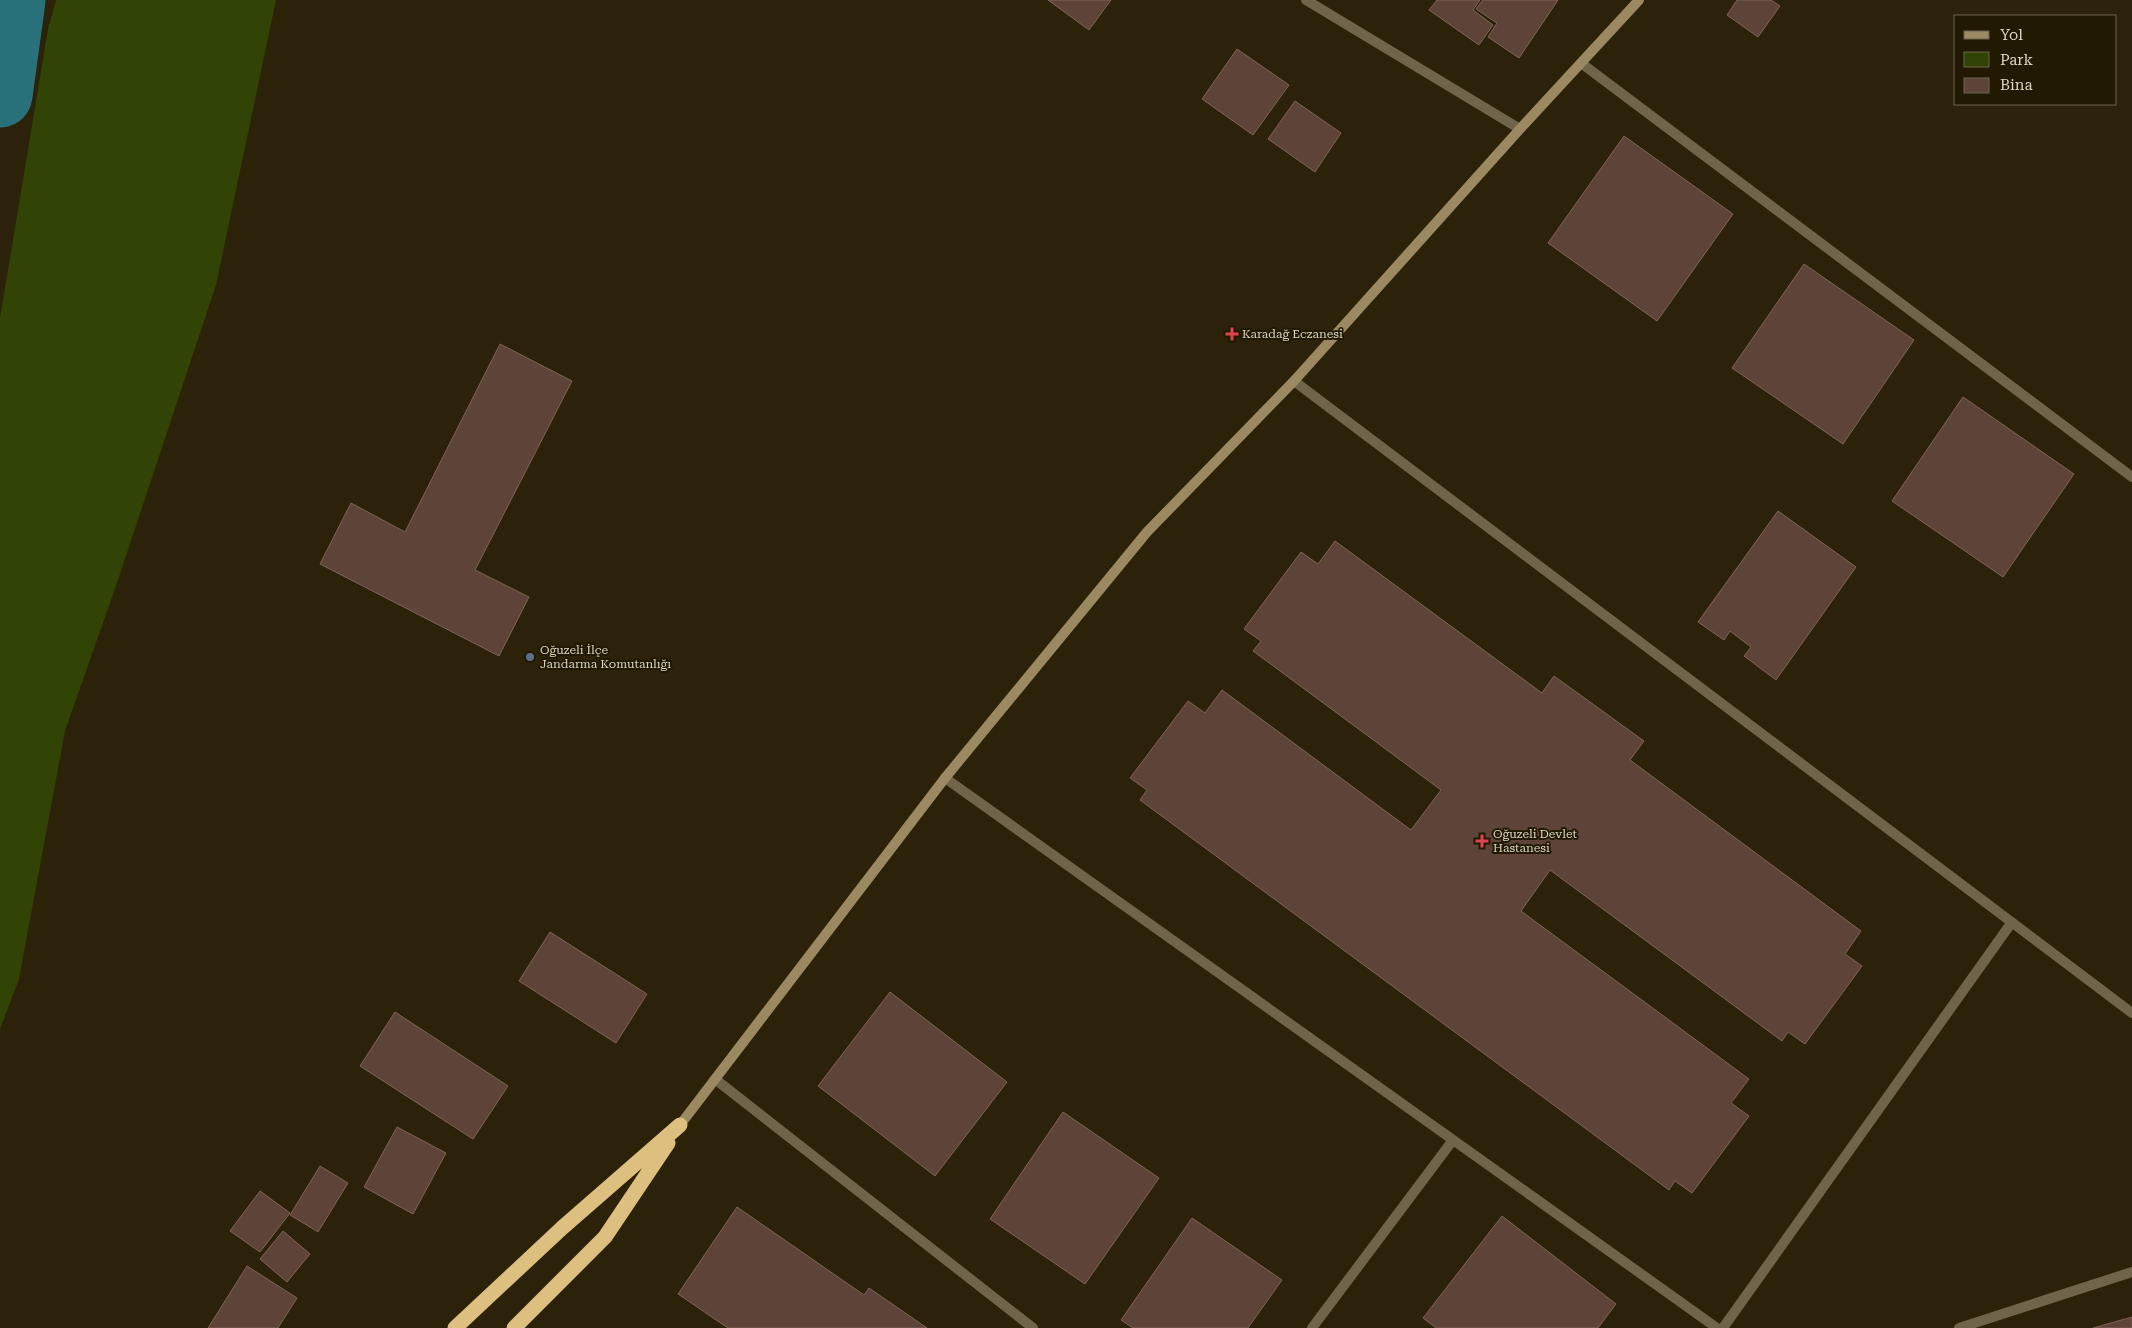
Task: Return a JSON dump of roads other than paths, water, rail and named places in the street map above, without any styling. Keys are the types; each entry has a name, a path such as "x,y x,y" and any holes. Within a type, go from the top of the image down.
{"highway":[{"path":"455,1328 562,1228 680,1125"},
{"path":"514,1328 605,1237 680,1125"}],"street":[{"path":"1306,0 1520,129"},
{"path":"680,1125 945,778 1147,532 1294,381 1520,129 1639,0"},
{"path":"1581,63 2132,477"},
{"path":"1294,381 2132,1013"},
{"path":"945,778 1717,1328"},
{"path":"1722,1328 2012,922"},
{"path":"715,1079 1032,1328"},
{"path":"1312,1328 1453,1140"},
{"path":"1960,1328 2132,1272"}],"waterway":[{"path":"0,95 13,0"}],"place":[{"name":"Karadağ Eczanesi","path":"1232,334"},
{"name":"Oğuzeli İlçe Jandarma Komutanlığı","path":"530,657"},
{"name":"Oğuzeli Devlet Hastanesi","path":"1482,841"}]}
